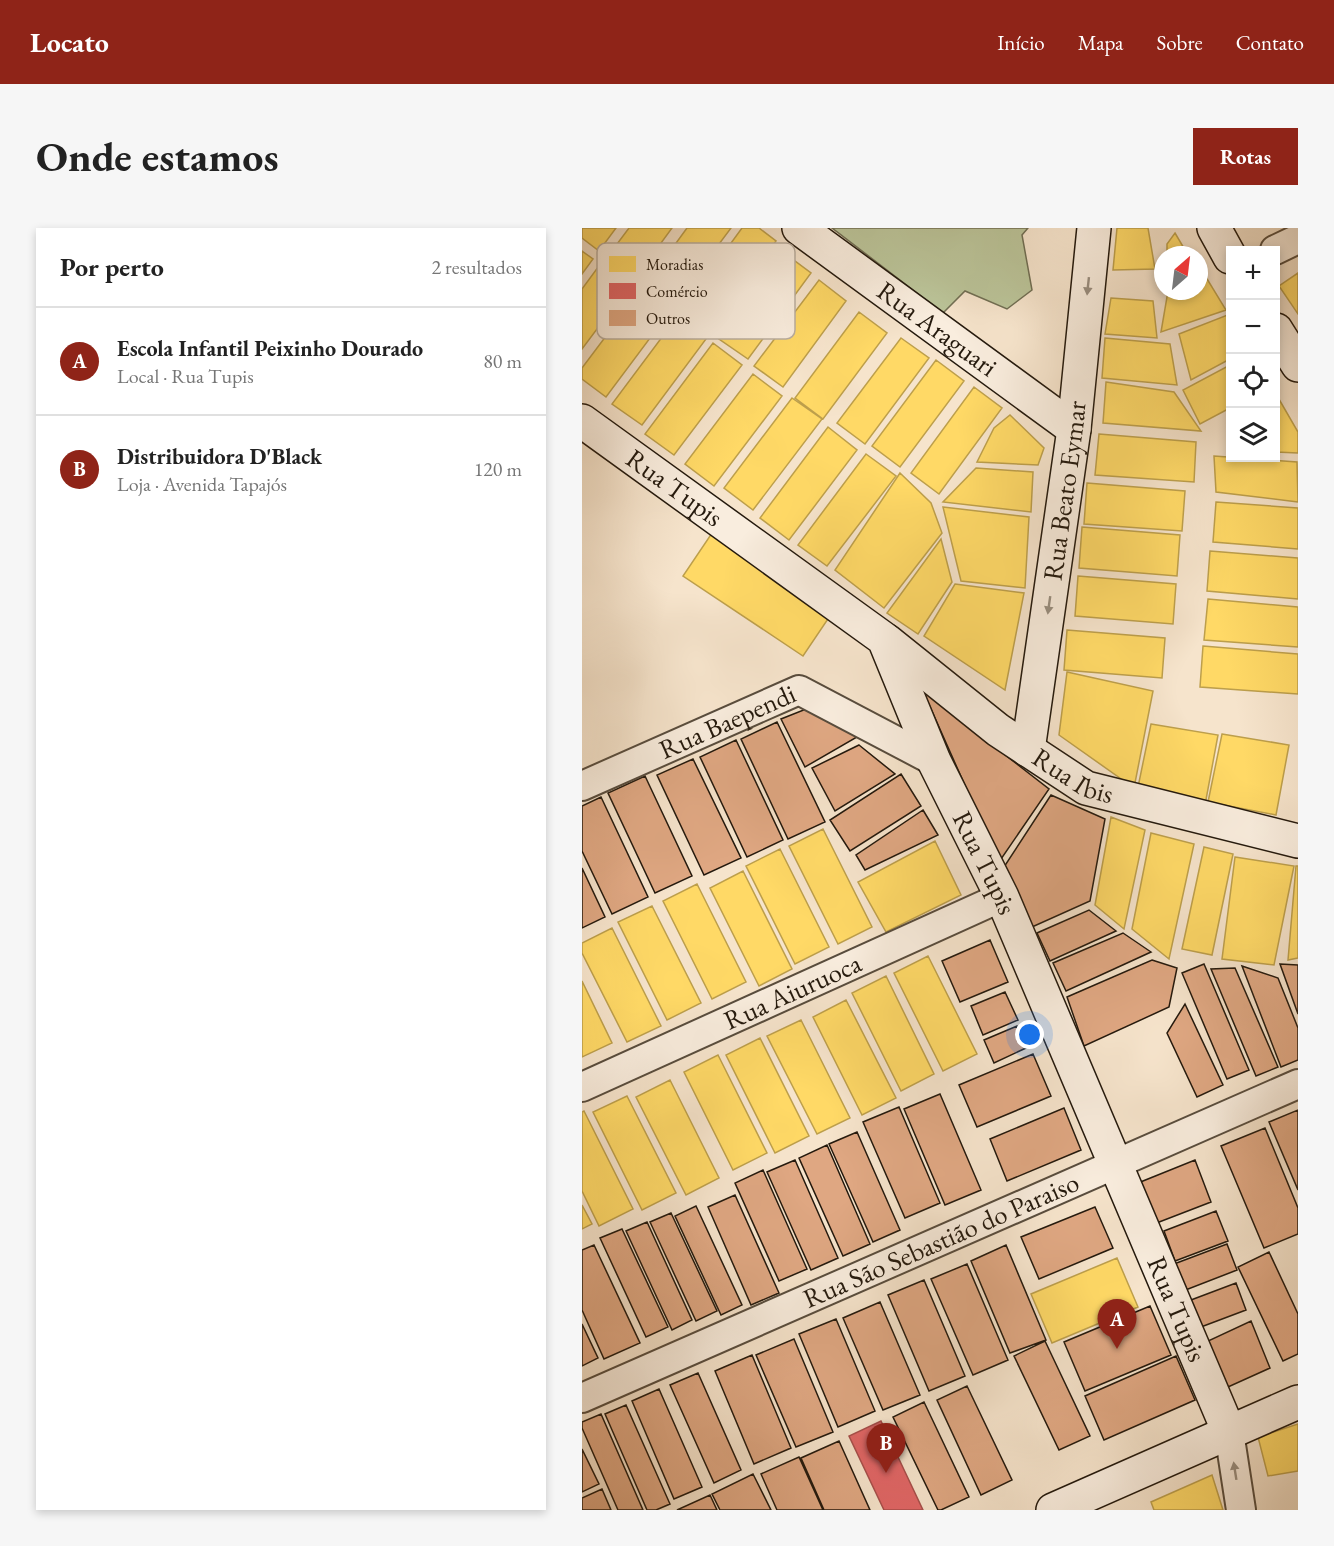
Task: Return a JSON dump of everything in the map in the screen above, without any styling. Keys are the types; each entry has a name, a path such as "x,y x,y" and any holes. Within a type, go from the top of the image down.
{"street":[{"name":"Rua Araguari","path":"800,228 1074,429"},
{"name":"Rua Beato Eymar","path":"1028,750 1074,429 1094,228"},
{"path":"1214,228 1226,250"},
{"path":"1280,248 1298,239"},
{"path":"1280,338 1298,365"},
{"name":"Rua Tupis","path":"582,421 884,639 934,761 1002,897 1229,1432"},
{"name":"Rua Ibis","path":"884,639 998,730 1086,788 1298,841"},
{"name":"Rua Baependi","path":"582,786 799,690 934,761"},
{"name":"Rua Aiuruoca","path":"582,1087 1002,897"},
{"name":"Rua São Sebastião do Paraiso","path":"582,1398 1298,1084"},
{"path":"1053,1510 1298,1402"},
{"path":"1229,1432 1241,1510"}],"green space":[{"path":"832,228 1028,228 1022,235 1032,290 1007,309 965,291 943,313"}],"building: Moradias":[{"path":"582,228 616,228 605,243 597,243 597,249 582,238"},
{"path":"629,228 672,228 661,243 618,243"},
{"path":"687,228 731,228 720,243 676,243"},
{"path":"742,228 759,228 776,241 775,243 731,243"},
{"path":"1117,228 1148,228 1154,269 1113,270"},
{"path":"1175,233 1183,246 1167,246"},
{"path":"582,251 593,259 582,274"},
{"path":"795,261 811,273 795,295"},
{"path":"597,269 597,329 582,349 582,289"},
{"path":"1298,273 1298,314 1280,287"},
{"path":"819,280 846,301 783,387 754,366 774,339 795,339 795,312"},
{"path":"1208,280 1226,310 1161,332 1166,300 1208,300"},
{"path":"1111,298 1153,301 1157,338 1105,334"},
{"path":"859,312 887,333 823,419 795,398"},
{"path":"1226,316 1226,361 1191,380 1179,334"},
{"path":"901,338 929,358 865,444 837,423"},
{"path":"1105,338 1170,344 1177,385 1102,378"},
{"path":"604,339 649,339 606,397 582,379 582,368"},
{"path":"661,339 706,339 642,425 612,404"},
{"path":"719,339 763,339 748,359"},
{"path":"713,343 742,365 674,455 645,434"},
{"path":"936,360 964,381 900,467 872,446"},
{"path":"1226,367 1226,410 1200,424 1183,390"},
{"path":"753,374 782,396 714,486 685,464"},
{"path":"1106,382 1174,392 1201,431 1103,423"},
{"path":"974,387 1002,408 939,494 911,473"},
{"path":"792,398 822,419 753,510 724,488"},
{"path":"1280,401 1298,432 1298,453 1280,452"},
{"path":"1010,415 1044,448 1038,465 977,462 994,428"},
{"path":"828,427 857,450 789,540 760,518"},
{"path":"1099,434 1196,442 1194,482 1095,475"},
{"path":"866,454 896,476 827,566 798,545"},
{"path":"1214,456 1226,457 1226,462 1297,462 1298,502 1216,492"},
{"path":"976,468 1033,472 1031,512 943,502"},
{"path":"900,473 931,503 942,533 884,608 835,570"},
{"path":"1087,483 1185,491 1182,531 1084,524"},
{"path":"1216,502 1298,508 1298,549 1213,542"},
{"path":"943,507 1029,517 1025,588 961,581"},
{"path":"1082,527 1180,535 1177,576 1079,568"},
{"path":"712,533 832,613 803,656 683,576"},
{"path":"941,539 952,582 918,634 887,613"},
{"path":"1210,551 1298,558 1298,599 1207,591"},
{"path":"1078,576 1176,584 1173,624 1075,616"},
{"path":"955,584 1024,593 1005,690 924,636"},
{"path":"1208,599 1298,607 1298,647 1204,640"},
{"path":"1067,630 1165,638 1162,678 1064,670"},
{"path":"1203,646 1298,654 1298,694 1200,687"},
{"path":"1067,672 1153,691 1134,788 1059,735"},
{"path":"1151,724 1218,735 1205,805 1137,792"},
{"path":"1222,734 1289,745 1276,815 1208,802"},
{"path":"1111,817 1145,830 1124,929 1095,905"},
{"path":"823,829 872,927 838,944 789,846"},
{"path":"1151,833 1194,844 1169,959 1132,929"},
{"path":"935,841 961,895 886,932 858,882"},
{"path":"1204,847 1233,854 1212,955 1182,949"},
{"path":"780,849 829,947 795,964 746,866"},
{"path":"1235,857 1294,866 1274,965 1222,959"},
{"path":"1296,866 1298,866 1298,958 1288,960"},
{"path":"743,871 792,969 759,986 710,888"},
{"path":"697,884 746,982 712,999 663,901"},
{"path":"652,906 701,1003 667,1020 618,922"},
{"path":"612,928 661,1026 627,1042 582,953 582,943"},
{"path":"928,956 977,1054 943,1071 894,973"},
{"path":"886,976 934,1074 901,1091 852,993"},
{"path":"582,981 612,1043 582,1057"},
{"path":"846,1000 896,1098 862,1115 813,1017"},
{"path":"801,1020 850,1118 817,1134 767,1036"},
{"path":"760,1038 809,1136 775,1153 726,1055"},
{"path":"718,1055 767,1153 733,1170 684,1072"},
{"path":"670,1080 719,1178 686,1195 636,1097"},
{"path":"627,1096 676,1193 642,1210 593,1112"},
{"path":"584,1111 633,1209 599,1226 582,1191 582,1112"},
{"path":"582,1205 592,1224 582,1229"},
{"path":"1117,1258 1138,1307 1052,1343 1031,1294"},
{"path":"1298,1424 1298,1471 1268,1476 1258,1437"},
{"path":"1212,1475 1223,1510 1154,1510 1151,1502"}],"building: Comércio":[{"path":"881,1421 923,1510 884,1510 849,1436"}],"building: Outros":[{"path":"923,691 1049,789 999,862"},
{"path":"811,707 857,737 805,767 781,719"},
{"path":"777,722 825,822 788,839 741,739"},
{"path":"736,740 783,840 747,857 700,757"},
{"path":"859,745 895,774 835,811 812,768"},
{"path":"693,759 741,858 704,875 657,775"},
{"path":"901,774 921,806 850,851 830,820"},
{"path":"645,776 692,876 655,893 608,793"},
{"path":"1051,795 1105,819 1090,901 1032,927 1002,870"},
{"path":"601,797 648,897 612,914 582,851 582,806"},
{"path":"923,810 938,835 865,870 856,855"},
{"path":"582,868 605,917 582,928"},
{"path":"1089,910 1116,931 1050,961 1037,933"},
{"path":"1123,933 1151,952 1066,991 1053,963"},
{"path":"990,940 1008,982 960,1002 942,961"},
{"path":"1152,960 1177,968 1169,1007 1084,1046 1067,997"},
{"path":"1204,964 1249,1070 1227,1079 1182,973"},
{"path":"1280,964 1298,965 1298,1014"},
{"path":"1242,966 1278,978 1298,1028 1298,1060 1281,1067"},
{"path":"1235,968 1278,1067 1256,1076 1211,969"},
{"path":"1005,992 1018,1020 983,1035 971,1006"},
{"path":"1185,1004 1223,1085 1197,1097 1167,1033"},
{"path":"1017,1026 1026,1048 994,1063 984,1040"},
{"path":"1033,1054 1051,1096 977,1127 959,1085"},
{"path":"940,1094 981,1190 945,1205 904,1109"},
{"path":"899,1107 940,1203 905,1218 863,1122"},
{"path":"1064,1108 1081,1150 1007,1181 990,1139"},
{"path":"1298,1110 1298,1190 1269,1122"},
{"path":"1265,1128 1298,1208 1298,1234 1264,1248 1221,1146"},
{"path":"857,1132 900,1230 873,1242 829,1144"},
{"path":"827,1145 870,1244 843,1256 799,1158"},
{"path":"795,1160 838,1258 811,1270 767,1172"},
{"path":"1195,1160 1211,1202 1154,1224 1138,1183"},
{"path":"763,1170 807,1269 779,1281 735,1183"},
{"path":"735,1195 779,1293 751,1305 708,1207"},
{"path":"696,1206 742,1305 721,1315 675,1216"},
{"path":"1095,1207 1113,1248 1039,1279 1021,1237"},
{"path":"1216,1211 1228,1241 1175,1261 1164,1231"},
{"path":"671,1213 717,1311 696,1321 650,1222"},
{"path":"647,1222 692,1320 672,1330 626,1231"},
{"path":"622,1229 668,1327 646,1337 600,1238"},
{"path":"1227,1244 1237,1270 1183,1291 1174,1264"},
{"path":"594,1245 640,1343 604,1359 582,1310 582,1250"},
{"path":"1006,1245 1046,1340 1010,1353 971,1261"},
{"path":"1269,1252 1298,1314 1298,1354 1283,1361 1238,1267"},
{"path":"967,1264 1008,1360 973,1375 931,1279"},
{"path":"924,1280 965,1376 929,1391 888,1295"},
{"path":"1236,1283 1246,1310 1193,1330 1183,1303"},
{"path":"880,1302 920,1395 883,1410 843,1318"},
{"path":"1150,1306 1171,1355 1085,1391 1064,1342"},
{"path":"836,1319 875,1411 838,1427 799,1334"},
{"path":"1251,1321 1270,1368 1228,1387 1208,1341"},
{"path":"582,1324 598,1358 582,1366"},
{"path":"794,1339 833,1432 796,1447 756,1355"},
{"path":"1045,1341 1090,1436 1059,1450 1014,1356"},
{"path":"752,1355 791,1448 754,1464 715,1371"},
{"path":"1176,1356 1195,1400 1104,1440 1085,1396"},
{"path":"698,1373 741,1470 714,1483 670,1385"},
{"path":"967,1386 1012,1480 981,1495 937,1400"},
{"path":"659,1389 702,1487 674,1499 632,1401"},
{"path":"924,1402 969,1497 941,1510 938,1510 893,1417"},
{"path":"626,1405 670,1504 656,1510 647,1510 605,1414"},
{"path":"601,1414 643,1510 618,1510 582,1428 582,1422"},
{"path":"839,1441 870,1510 824,1510 801,1458"},
{"path":"582,1449 599,1484 582,1492"},
{"path":"799,1457 823,1510 777,1510 761,1474"},
{"path":"753,1474 771,1510 720,1510 712,1494"},
{"path":"602,1489 611,1510 582,1510 582,1498"},
{"path":"710,1495 717,1510 677,1510"}],"place":[{"name":"Escola Infantil Peixinho Dourado","path":"1117,1349"},
{"name":"Distribuidora D'Black","path":"886,1473"}]}
